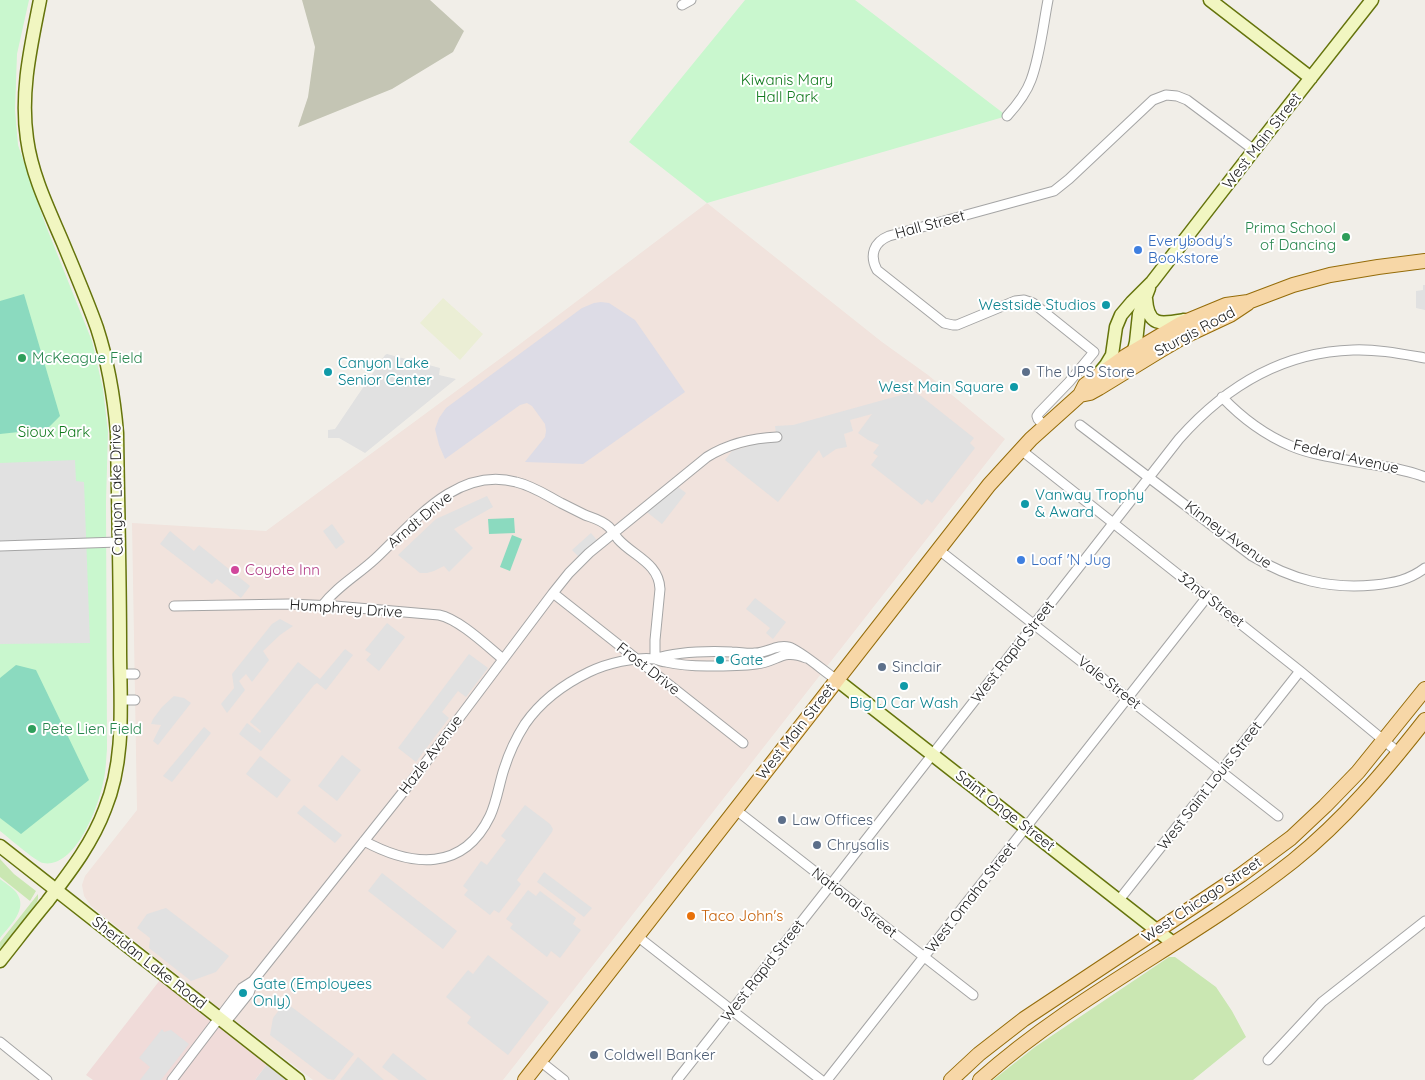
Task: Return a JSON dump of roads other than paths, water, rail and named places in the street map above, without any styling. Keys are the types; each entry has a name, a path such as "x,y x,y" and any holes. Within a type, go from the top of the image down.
{"main road":[{"name":"Sturgis Road","path":"1096,376 1165,333 1193,318 1226,305 1248,302 1293,285 1330,275 1425,261"},
{"name":"Sturgis Road","path":"1085,394 1110,382 1183,337 1230,315 1248,302"},
{"name":"West Main Street","path":"525,1080 992,481 1044,426 1085,394 1085,385 1096,376"},
{"name":"West Chicago Street","path":"951,1080 1024,1019 1241,875 1291,838 1342,789 1425,689"},
{"path":"1399,753 1396,742 1397,734 1425,697"},
{"name":"West Chicago Street","path":"980,1080 1056,1020 1278,872 1344,815 1399,753 1425,720"},
{"path":"1344,815 1388,754 1384,740"},
{"path":"1173,943 1173,938 1184,921 1248,877 1280,846"},
{"path":"1056,1020 1088,991 1149,948 1153,944 1157,930"}],"street":[{"name":"Canyon Lake Drive","path":"0,961 56,890 90,841 110,797 119,757 120,674 117,433 113,396 97,328 39,184 27,141 24,114 25,88 30,48 40,0"},
{"path":"1008,116 1019,102 1030,82 1035,67 1048,0"},
{"path":"1210,0 1311,78"},
{"name":"West Main Street","path":"1096,376 1106,366 1112,355 1116,327 1122,315 1136,298 1149,288 1372,0"},
{"name":"Hall Street","path":"1044,426 1037,416 1094,352 1033,303 1019,299 953,326 939,319 876,270 873,258 874,249 877,244 883,238 889,236 1054,191 1153,100 1166,95 1182,97 1254,150"},
{"path":"1149,288 1148,313 1153,320 1161,324 1193,318"},
{"name":"West Main Street","path":"1085,394 1129,362 1134,352 1140,314 1149,288"},
{"path":"1122,315 1120,333 1125,348 1139,354 1152,355"},
{"name":"West Rapid Street","path":"677,1080 1190,427 1222,397 1236,388 1272,368 1305,357 1354,350 1388,352 1425,358"},
{"path":"1069,382 1085,394"},
{"name":"Federal Avenue","path":"1222,397 1257,427 1292,446 1318,454 1406,471 1425,477"},
{"name":"Kinney Avenue","path":"1080,425 1252,556 1273,568 1319,584 1347,586 1398,582 1425,568"},
{"name":"Hazle Avenue","path":"172,1080 222,1021 249,993 253,981 415,777 553,593 582,560 698,464 713,454 751,440 777,437"},
{"name":"32nd Street","path":"1021,450 1300,671 1399,753"},
{"name":"Arndt Drive","path":"322,606 342,585 370,564 415,520 439,500 456,489 478,482 500,479 531,487 600,521 609,527 621,542 654,570 660,581 655,659"},
{"path":"0,546 118,542"},
{"name":"Vale Street","path":"939,550 1278,816"},
{"name":"Frost Drive","path":"553,593 743,743"},
{"name":"West Omaha Street","path":"827,1080 1207,598"},
{"name":"Humphrey Drive","path":"174,606 289,604 444,616 458,623 503,659"},
{"path":"655,659 683,653 756,653 784,646 792,648 837,680"},
{"path":"364,841 395,853 423,860 440,859 458,852 473,839 485,824 494,807 504,769 525,725 539,707 557,691 589,672 614,663 636,660 655,659 679,664 705,666 755,665 786,654 806,658"},
{"name":"West Saint Louis Street","path":"1119,900 1300,671"},
{"path":"120,674 135,674"},
{"name":"Saint Onge Street","path":"837,680 1173,943"},
{"path":"120,700 135,700"},
{"name":"National Street","path":"736,810 973,995"},
{"name":"Sheridan Lake Road","path":"0,846 298,1080"},
{"path":"1268,1060 1322,1002 1425,921"},
{"path":"637,936 821,1080"},
{"path":"0,1042 47,1080"},
{"path":"540,1061 564,1080"}],"place":[{"name":"Prima School of Dancing","path":"1346,237"},
{"name":"Everybody's Bookstore","path":"1138,250"},
{"name":"Westside Studios","path":"1106,305"},
{"name":"McKeague Field","path":"22,358"},
{"name":"Canyon Lake Senior Center","path":"328,372"},
{"name":"The UPS Store","path":"1026,372"},
{"name":"West Main Square","path":"1014,387"},
{"name":"Vanway Trophy & Award","path":"1025,504"},
{"name":"Loaf 'N Jug","path":"1021,560"},
{"name":"Coyote Inn","path":"235,570"},
{"name":"Gate","path":"720,660"},
{"name":"Sinclair","path":"882,667"},
{"name":"Big D Car Wash","path":"904,686"},
{"name":"Pete Lien Field","path":"32,729"},
{"name":"Law Offices","path":"782,820"},
{"name":"Chrysalis","path":"817,845"},
{"name":"Taco John's","path":"691,916"},
{"name":"Gate (Employees Only)","path":"243,993"},
{"name":"Coldwell Banker","path":"594,1055"}],"park label":[{"name":"Kiwanis Mary Hall Park","path":"787,88"},
{"name":"Sioux Park","path":"54,432"}]}
